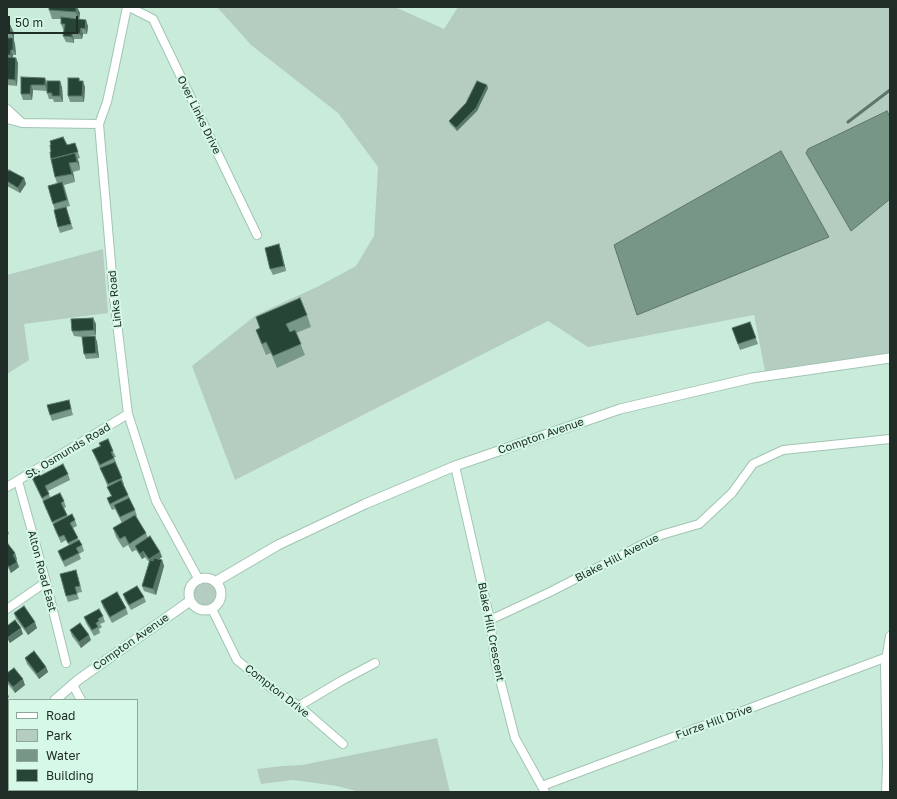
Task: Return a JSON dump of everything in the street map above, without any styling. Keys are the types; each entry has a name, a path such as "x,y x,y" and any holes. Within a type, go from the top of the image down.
{"street":[{"name":"Links Road","path":"128,7 108,96 99,124 114,298 128,414 156,501 198,580"},
{"name":"Over Links Drive","path":"128,7 153,19 257,235"},
{"path":"7,109 22,123"},
{"path":"7,120 22,123 99,124"},
{"name":"Compton Avenue","path":"215,582 278,545 366,504 455,466 620,409 752,378 890,358"},
{"name":"St. Osmunds Road","path":"7,487 128,414"},
{"name":"Blake Hill Avenue","path":"490,620 550,592 661,535 699,524 732,493 753,464 783,450 890,439"},
{"name":"Blake Hill Crescent","path":"455,466 490,620 495,660 515,738 543,789"},
{"name":"Alton Road East","path":"18,481 66,662"},
{"path":"209,579 215,582 219,587 221,598 219,603 212,609 201,610 196,608 190,601 189,591 191,586 198,580 209,579"},
{"path":"7,609 46,582"},
{"name":"Compton Avenue","path":"56,699 73,685 190,601"},
{"name":"Compton Drive","path":"212,609 237,660 271,688 298,706 343,744"},
{"path":"886,792 886,666 890,636"},
{"name":"Furze Hill Drive","path":"543,789 887,657"},
{"path":"298,706 375,663"},
{"path":"73,685 80,699"}],"green space":[{"path":"217,7 395,7 444,29 458,7 890,7 890,358 766,376 754,315 588,347 548,321 235,480 192,366 256,315 319,286 356,266 374,236 378,167 338,113 251,45"},
{"path":"103,249 108,313 24,324 29,360 7,374 7,275"},
{"path":"202,578 208,578 218,585 221,594 220,600 214,607 208,610 202,610 192,603 189,597 189,591 196,581"},
{"path":"437,738 450,792 360,792 337,786 293,780 261,784 257,769 302,765"}],"water":[{"path":"887,111 890,117 890,199 851,231 806,153 808,149"},
{"path":"781,151 829,237 637,315 614,245"}],"building":[{"path":"49,7 76,7 76,12 49,10"},
{"path":"61,17 86,20 85,29 81,28 80,34 72,33 72,37 63,36 65,24 61,24"},
{"path":"7,25 10,25 11,32 7,32"},
{"path":"7,38 13,38 13,50 11,50 10,55 7,55"},
{"path":"7,57 16,58 15,80 7,79"},
{"path":"21,77 45,78 45,85 31,85 30,94 21,94"},
{"path":"68,78 79,78 79,81 83,81 82,96 68,96"},
{"path":"47,81 60,81 60,96 52,96 52,93 47,93"},
{"path":"477,81 487,85 476,108 456,128 449,121 466,103"},
{"path":"63,137 67,145 75,143 78,152 51,159 50,141"},
{"path":"75,153 77,162 69,163 72,174 55,177 51,159"},
{"path":"9,170 24,178 18,188 7,181 7,173"},
{"path":"62,182 67,200 53,204 48,186"},
{"path":"66,207 71,224 58,227 54,210"},
{"path":"279,244 284,266 270,269 265,248"},
{"path":"300,298 307,315 286,324 290,332 295,330 301,344 273,356 266,342 262,344 256,330 260,328 256,317"},
{"path":"93,318 94,330 72,331 71,319"},
{"path":"750,322 756,338 738,344 732,328"},
{"path":"95,336 96,353 84,354 82,337"},
{"path":"69,400 71,409 50,415 47,405"},
{"path":"108,439 114,458 100,465 92,450 101,446 99,443"},
{"path":"115,462 122,478 108,484 100,468"},
{"path":"63,464 68,474 45,486 49,494 42,498 30,473 37,469 40,476"},
{"path":"121,480 128,495 110,504 107,498 112,496 107,487"},
{"path":"60,493 64,501 61,503 67,515 52,522 43,501"},
{"path":"129,498 135,510 120,517 114,505"},
{"path":"72,514 75,520 70,523 78,538 68,543 64,535 59,537 53,524"},
{"path":"135,515 146,533 129,544 125,536 120,539 113,528"},
{"path":"150,536 160,552 149,559 143,551 140,554 135,546"},
{"path":"79,540 82,545 76,548 79,553 63,561 58,551"},
{"path":"8,544 15,553 13,555 17,562 9,567 7,564"},
{"path":"154,558 162,560 153,589 142,586 150,560 153,561"},
{"path":"76,570 80,586 75,587 77,594 66,596 60,574"},
{"path":"137,586 144,597 129,605 123,594"},
{"path":"117,592 126,608 110,617 101,601"},
{"path":"24,606 35,622 25,629 14,613"},
{"path":"99,609 103,616 98,619 99,621 96,623 98,627 92,630 84,617"},
{"path":"15,620 21,628 7,638 7,626"},
{"path":"80,623 89,635 79,642 70,630"},
{"path":"34,651 46,667 37,674 25,658"},
{"path":"14,668 23,679 13,687 7,680 7,673"},
{"path":"7,763 8,786 7,785"}],"waterway":[{"path":"848,122 890,90"}]}
